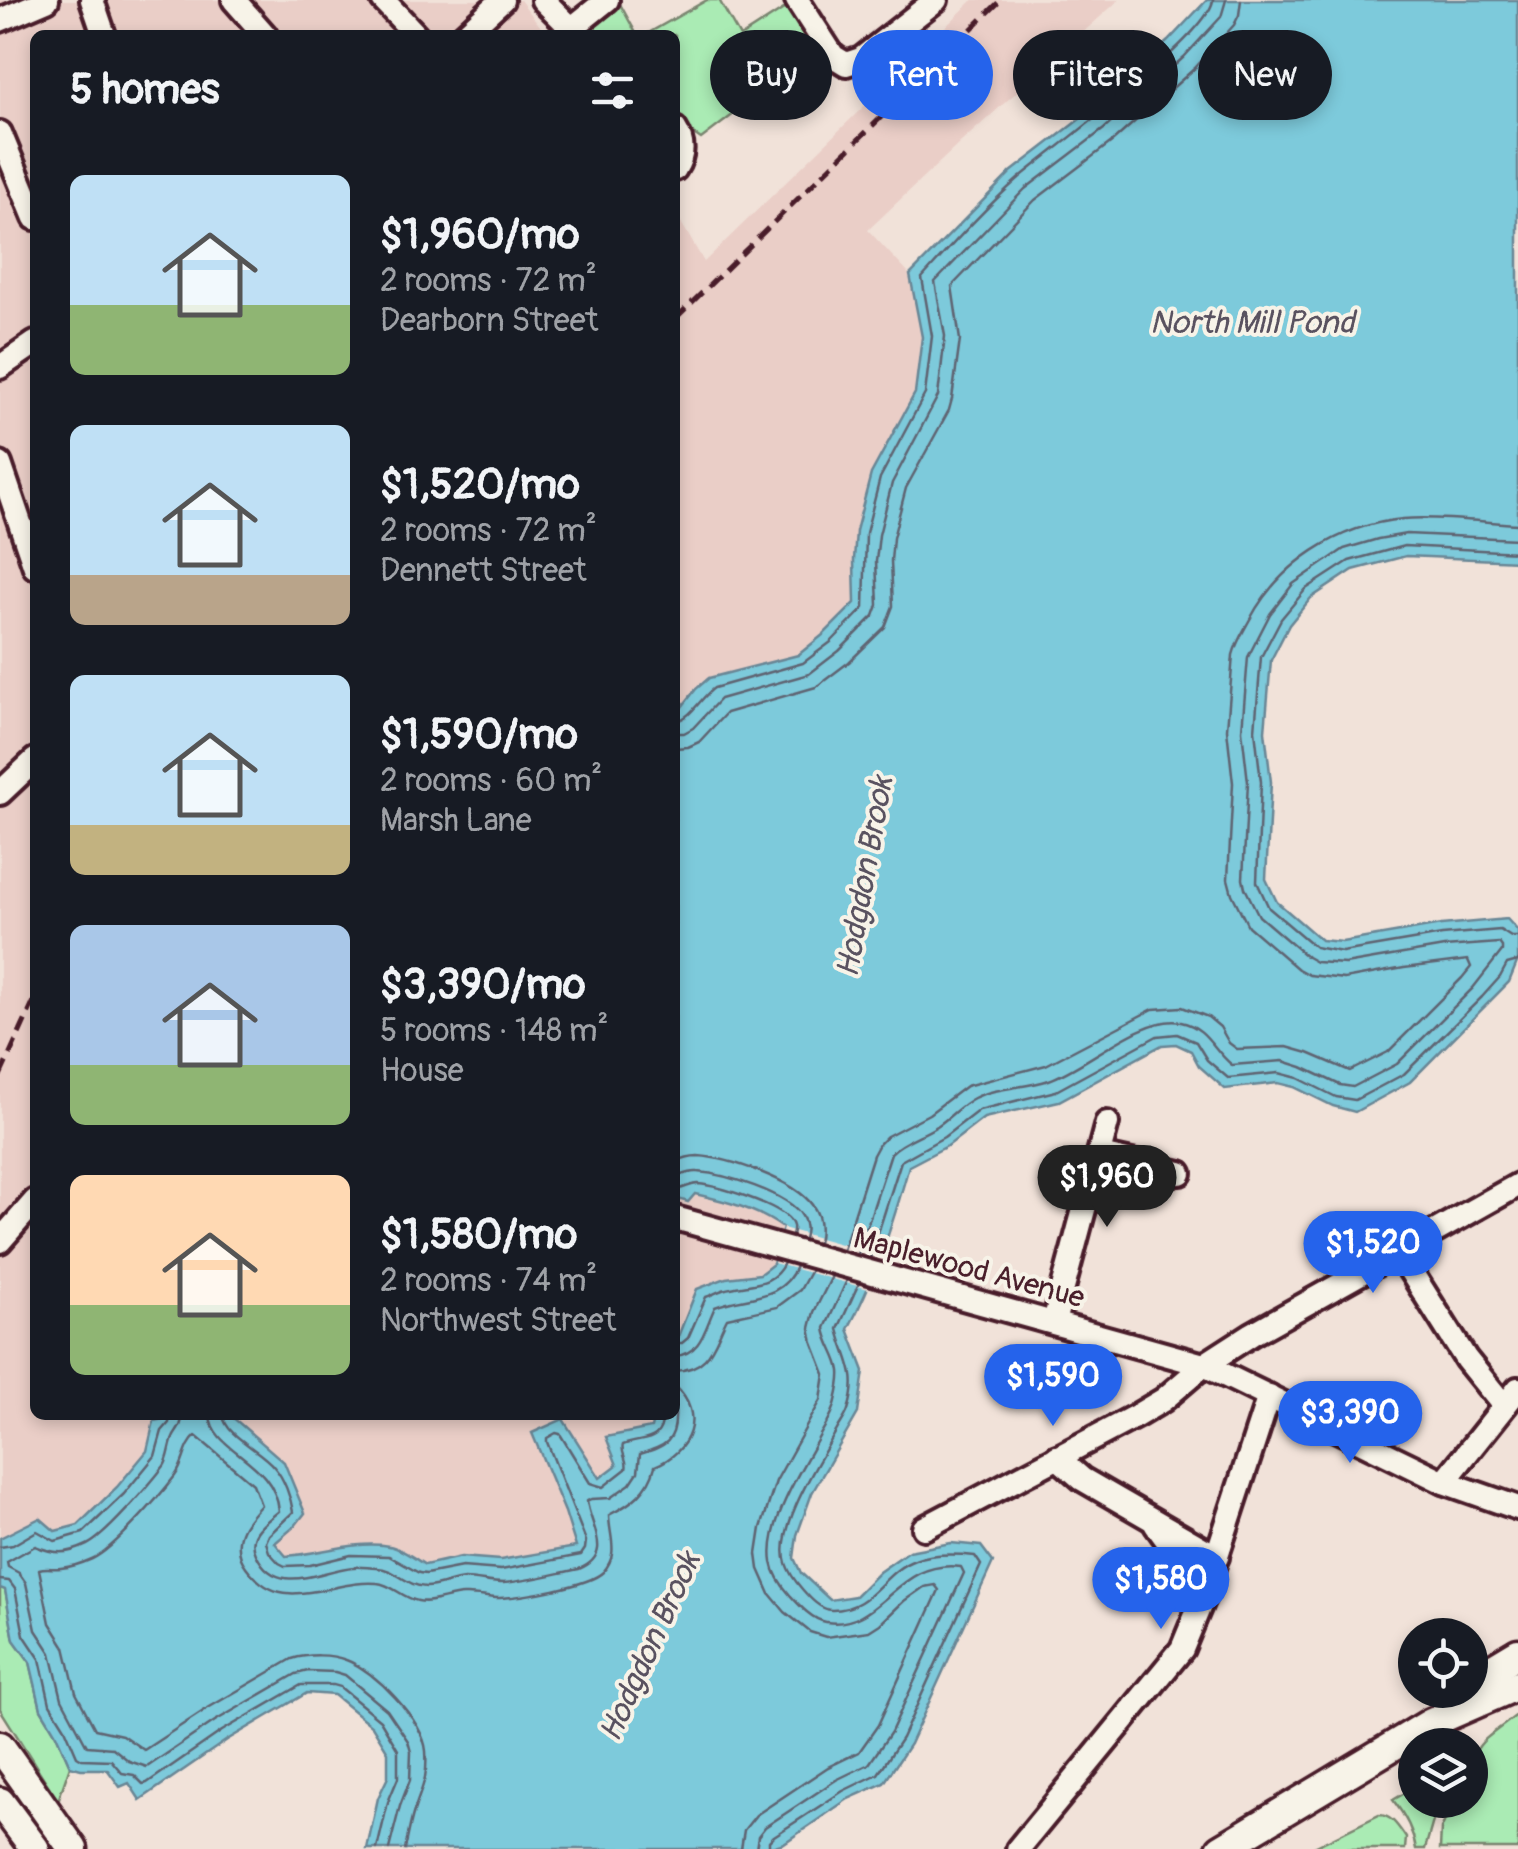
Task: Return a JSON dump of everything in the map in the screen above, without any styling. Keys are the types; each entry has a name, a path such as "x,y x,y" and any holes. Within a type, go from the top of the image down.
{"main road":[{"path":"1488,1672 1518,1654"},
{"path":"1221,1849 1430,1723 1518,1684"},
{"path":"1430,1723 1447,1708"},
{"path":"0,1746 74,1849"},
{"path":"0,1802 36,1849"}],"street":[{"path":"0,20 47,0"},
{"path":"92,0 102,30"},
{"path":"234,0 261,30"},
{"path":"383,0 411,30"},
{"path":"469,30 502,0"},
{"path":"543,0 573,30"},
{"path":"577,30 607,0"},
{"path":"797,0 833,56 846,64 857,62 936,0"},
{"path":"0,134 30,206"},
{"path":"0,367 30,346"},
{"path":"0,464 30,551"},
{"path":"0,793 30,765"},
{"path":"1054,1322 1107,1123"},
{"path":"1100,1154 1180,1173"},
{"path":"924,1528 1163,1400 1204,1365 1252,1334 1518,1185"},
{"path":"0,1241 30,1206"},
{"name":"Maplewood Avenue","path":"680,1219 1204,1365 1444,1482 1518,1508"},
{"path":"1398,1252 1466,1360 1511,1398 1444,1482"},
{"path":"1018,1849 1182,1649 1204,1598 1269,1396"},
{"path":"1057,1457 1082,1479 1217,1557"},
{"path":"1151,1518 1204,1598"}],"shaded area":[{"path":"0,0 520,0 543,30 30,30 30,1420 159,1420 154,1421 147,1451 77,1525 55,1531 20,1528 0,1538"},
{"path":"973,0 1119,0 1086,30 1013,30 1013,95 993,113 993,30 942,30"},
{"path":"852,118 986,120 868,230 910,275 922,337 915,393 887,445 856,531 855,603 798,655 709,678 680,710 680,221 704,262"},
{"path":"694,1194 734,1203 783,1228 773,1264 759,1274 726,1278 680,1338 680,1200 688,1202"},
{"path":"233,1420 563,1420 565,1512 577,1547 500,1560 461,1557 424,1565 393,1546 350,1545 286,1556 275,1543 295,1526"},
{"path":"564,1420 653,1420 651,1428 618,1465 599,1479"}],"green space":[{"path":"707,0 719,0 736,30 710,30 710,120 726,120 701,139 680,124 680,30 654,30"},
{"path":"620,4 634,30 587,30"},
{"path":"790,5 805,30 751,30"},
{"path":"0,1588 5,1589 14,1640 30,1662 41,1709 70,1766 58,1801 0,1709"},
{"path":"1518,1714 1518,1849 1440,1849 1446,1818 1488,1818 1488,1737"},
{"path":"1379,1815 1398,1826 1406,1838 1405,1849 1310,1849"},
{"path":"1405,1818 1434,1818 1425,1849 1416,1849"}],"water":[{"name":"North Mill Pond","path":"1207,0 1518,0 1518,561 1406,556 1353,570 1311,598 1289,625 1271,660 1265,731 1271,782 1266,879 1277,902 1321,940 1342,942 1441,925 1507,919 1518,931 1518,960 1509,982 1410,1082 1355,1112 1278,1083 1225,1089 1199,1066 1191,1051 1176,1044 1162,1045 1059,1101 984,1118 949,1145 909,1166 883,1249 848,1329 864,1371 858,1413 812,1493 797,1535 794,1558 801,1573 830,1600 855,1596 879,1572 909,1551 951,1543 981,1546 993,1562 910,1744 884,1783 848,1799 784,1843 766,1849 367,1849 378,1798 388,1777 388,1752 372,1726 334,1695 307,1693 227,1740 140,1800 129,1783 120,1787 107,1769 70,1766 41,1709 30,1662 14,1640 5,1590 0,1588 0,1538 40,1518 55,1531 78,1525 147,1451 154,1421 236,1420 284,1462 305,1513 275,1543 286,1556 376,1545 398,1549 425,1565 461,1557 500,1560 576,1547 532,1433 564,1420 600,1478 617,1465 606,1437 651,1428 653,1420 680,1420 680,1332 697,1289 726,1278 760,1274 773,1264 783,1228 773,1221 695,1194 688,1202 680,1200 680,710 709,678 798,655 855,603 856,531 871,474 915,393 922,337 910,275 1011,172 1079,120 1178,120 1178,30"}],"pier":[{"path":"783,1228 884,1256 872,1290 774,1263"}],"railway":[{"path":"680,314 1001,0"},
{"path":"0,1076 30,1010"}],"water label":[{"name":"Hodgdon Brook","path":"865,877"},
{"name":"Hodgdon Brook","path":"650,1647"}]}
